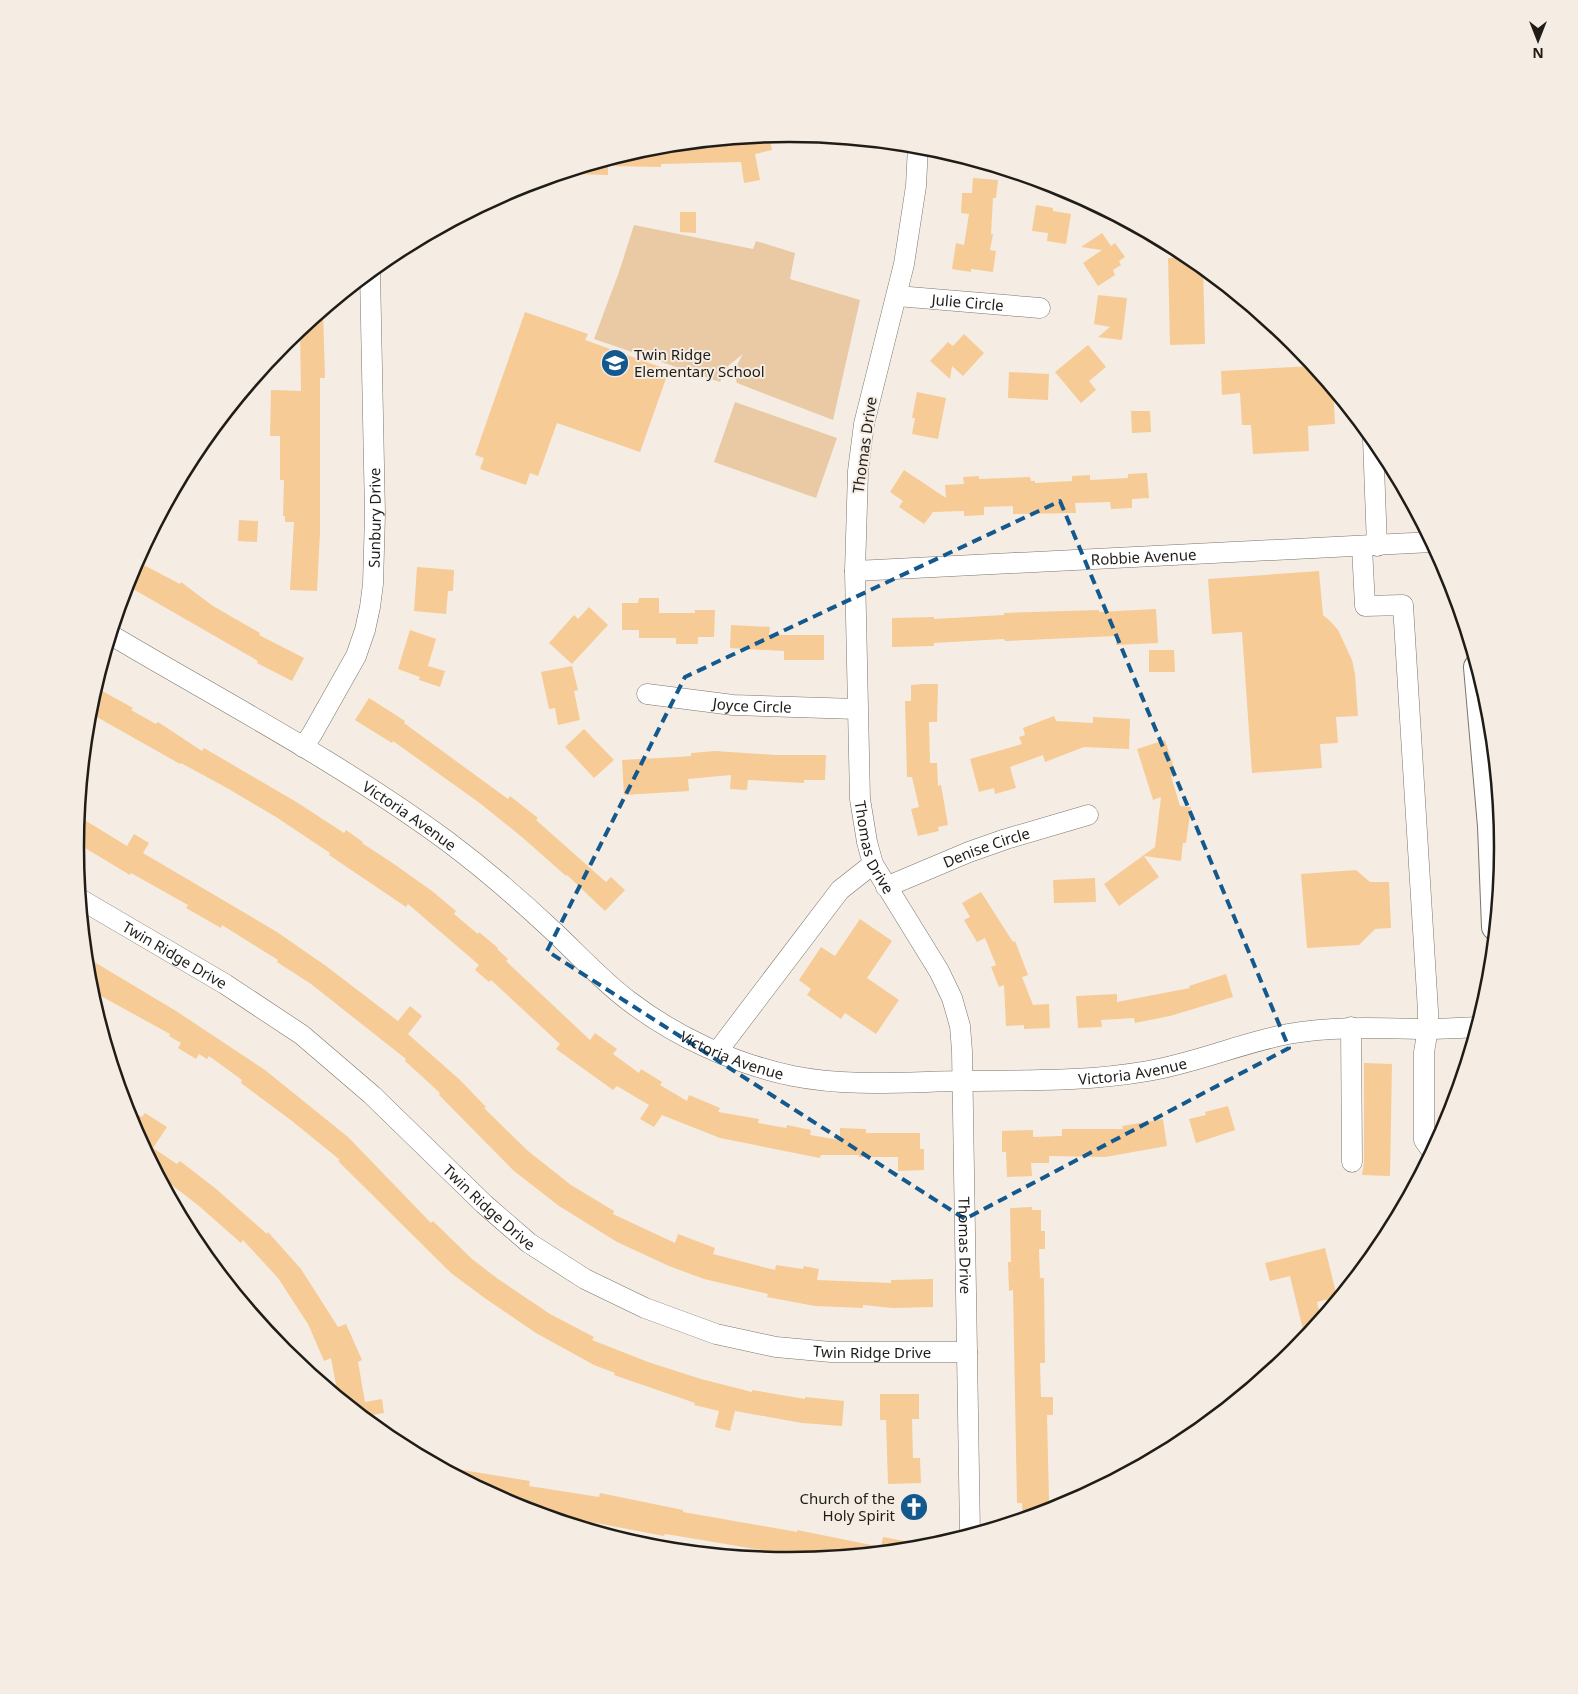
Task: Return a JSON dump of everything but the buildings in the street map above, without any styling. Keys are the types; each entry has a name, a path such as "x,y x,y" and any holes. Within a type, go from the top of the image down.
{"main road":[{"path":"1481,707 1491,826 1493,882"}],"street":[{"name":"Thomas Drive","path":"918,154 916,186 904,264 864,424 858,471 855,571 860,799 867,842 873,864 940,971 952,998 960,1026 970,1529"},
{"name":"Sunbury Drive","path":"303,747 356,656 365,630 370,607 373,584 375,514 370,280"},
{"name":"Julie Circle","path":"896,296 1040,308"},
{"path":"1373,453 1365,606 1402,605 1428,1029 1424,1052 1424,1140 1428,1146"},
{"name":"Robbie Avenue","path":"855,571 1425,542"},
{"name":"Victoria Avenue","path":"116,638 303,747 392,802 450,843 497,880 629,1001 692,1040 717,1052 770,1070 828,1081 860,1083 1053,1080 1103,1077 1168,1067 1289,1034 1351,1027 1428,1029 1471,1027"},
{"name":"Joyce Circle","path":"647,694 734,705 857,709"},
{"name":"Denise Circle","path":"886,887 978,849 1088,815"},
{"path":"717,1052 840,890 873,864"},
{"name":"Twin Ridge Drive","path":"86,903 225,984 302,1035 372,1095 491,1211 529,1243 585,1278 654,1311 716,1334 776,1347 831,1352 967,1352"},
{"path":"1351,1027 1352,1162"}],"highlighted area":[{"path":"1060,501 1289,1048 965,1219 547,951 685,677"}],"shaded area":[{"path":"634,225 753,249 756,241 795,253 790,279 860,300 833,420 737,383 733,372 743,354 728,366 720,382 594,339"},
{"path":"735,402 837,438 816,498 714,462"}],"place":[{"name":"Twin Ridge Elementary School","path":"615,363"},
{"name":"Church of the Holy Spirit","path":"914,1507"}]}
